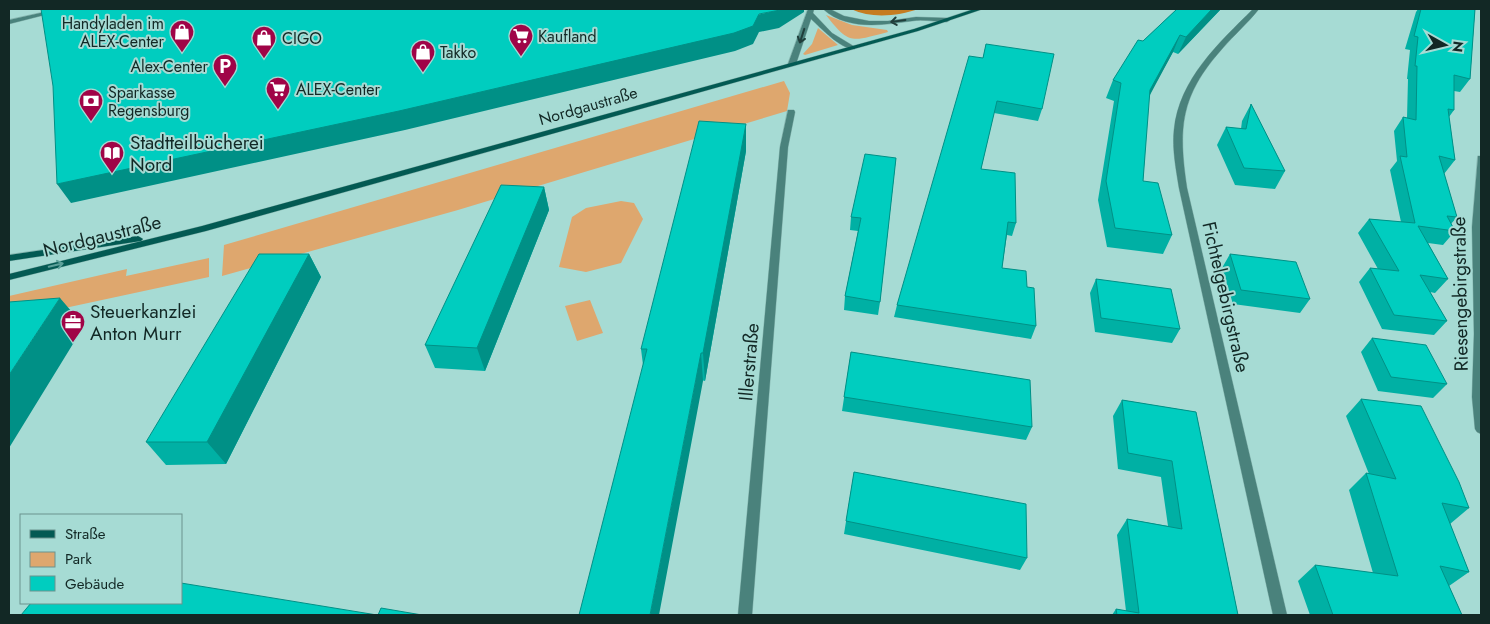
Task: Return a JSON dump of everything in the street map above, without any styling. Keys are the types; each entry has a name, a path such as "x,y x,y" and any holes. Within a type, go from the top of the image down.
{"main road":[{"name":"Nordgaustraße","path":"9,276 203,229 853,48 980,9"},
{"name":"Nordgaustraße","path":"9,258 203,229"}],"street":[{"path":"9,22 64,9"},
{"path":"826,9 837,16 851,21 874,23 912,19 947,20"},
{"name":"Fichtelgebirgstraße","path":"1256,9 1211,56 1197,77 1186,98 1178,127 1177,151 1185,197 1280,615"},
{"path":"810,11 830,34 853,48"},
{"path":"792,64 810,11"},
{"name":"Illerstraße","path":"746,615 784,147 791,112"},
{"name":"Riesengebirgstraße","path":"1481,158 1476,228 1481,429"}],"green space":[{"path":"826,15 852,25 887,30 888,32 866,38 853,38 841,32"},
{"path":"818,28 838,45 803,54 812,44"},
{"path":"784,81 790,93 787,111 458,210 222,276 224,245"},
{"path":"621,201 634,203 643,219 621,263 586,272 559,267 572,217 586,208"},
{"path":"209,258 209,277 9,320 9,296 127,269 126,276"},
{"path":"590,300 603,333 577,341 565,306"}],"shaded area":[{"path":"851,9 919,9 902,13 876,15"}],"building":[{"name":"ALEX-Center","path":"41,9 782,9 759,14 753,26 734,33 399,111 57,184 53,86"},
{"path":"1177,9 1212,9 1186,37 1180,35 1150,90 1143,181 1158,183 1172,235 1115,228 1106,181 1121,83 1113,80 1138,40 1143,41"},
{"path":"1421,9 1475,9 1470,79 1454,75 1454,110 1448,109 1455,160 1439,156 1457,217 1447,216 1455,231 1418,226 1448,279 1420,275 1447,321 1394,315 1370,268 1399,271 1369,219 1415,223 1400,156 1407,157 1403,117 1416,120 1417,66 1415,66 1418,37 1414,36"},
{"path":"986,44 1054,54 1042,109 997,101 981,169 1015,173 1016,223 1008,222 1002,268 1026,271 1027,287 1034,288 1036,326 897,305 969,56 983,58"},
{"path":"1251,104 1285,171 1244,168 1226,127 1246,129"},
{"path":"699,121 746,124 703,353 701,353 650,615 579,615 647,349 641,349"},
{"path":"865,154 896,158 880,302 845,296 861,218 851,217"},
{"path":"501,185 544,187 477,348 425,345"},
{"path":"259,254 309,254 207,442 146,442"},
{"path":"1230,254 1296,262 1310,299 1241,290"},
{"path":"1096,279 1171,289 1180,329 1101,318"},
{"path":"60,298 9,375 9,302"},
{"path":"1372,338 1426,345 1447,384 1391,377"},
{"path":"851,352 1030,380 1032,427 844,397"},
{"path":"1361,399 1421,406 1459,482 1469,508 1442,503 1469,572 1440,566 1462,615 1333,615 1315,565 1398,576 1366,473 1396,479"},
{"path":"1122,400 1196,412 1238,615 1117,615 1116,609 1139,613 1127,519 1182,529 1172,461 1128,453"},
{"path":"854,472 1026,504 1027,558 846,521"},
{"path":"182,583 377,615 21,615 30,604 182,604"},
{"path":"381,608 422,615 378,615"}],"place":[{"name":"Handyladen im ALEX-Center","path":"182,53"},
{"name":"Kaufland","path":"521,57"},
{"name":"CIGO","path":"264,59"},
{"name":"Takko","path":"423,73"},
{"name":"Alex-Center","path":"225,87"},
{"name":"ALEX-Center","path":"278,110"},
{"name":"Sparkasse Regensburg","path":"91,122"},
{"name":"Stadtteilbücherei Nord","path":"112,174"},
{"name":"Steuerkanzlei Anton Murr","path":"73,343"}]}
